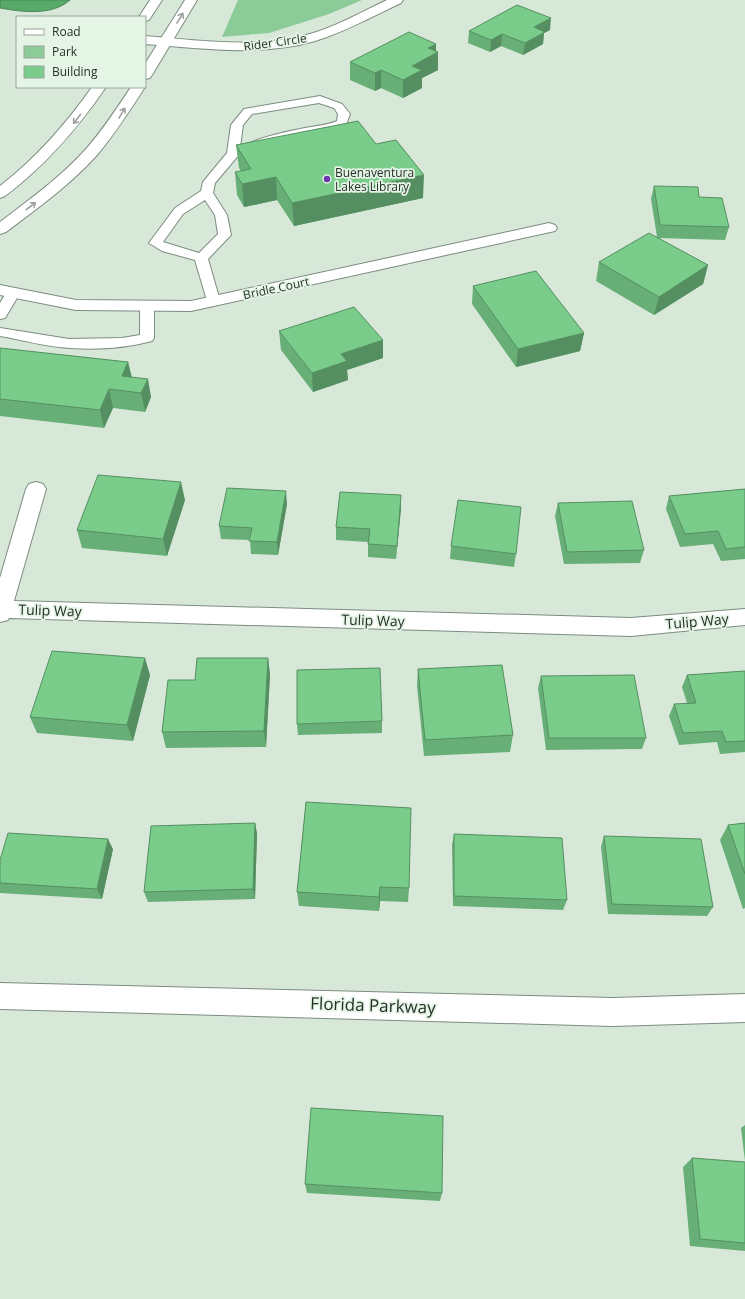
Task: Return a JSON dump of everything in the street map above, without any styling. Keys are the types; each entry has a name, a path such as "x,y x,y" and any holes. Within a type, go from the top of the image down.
{"street":[{"path":"146,16 156,0"},
{"path":"146,73 191,0"},
{"name":"Rider Circle","path":"146,40 237,47 282,43 310,38 339,27 397,0"},
{"path":"0,193 46,154 77,120 98,88"},
{"path":"0,229 38,200 83,162 116,122 137,88"},
{"name":"Bridle Court","path":"7,291 76,305 191,306 549,228"},
{"path":"1,611 36,489"},
{"name":"Tulip Way","path":"1,611 631,627 745,617"},
{"name":"Florida Parkway","path":"0,996 613,1012 745,1008"}],"lane":[{"path":"201,258 225,235 221,215 207,193 209,182 233,154 261,142 301,132 329,128 342,123 344,114 338,106 320,99 248,111 237,125 233,154"},
{"path":"201,258 179,251 169,250 156,243 180,212 207,193"},
{"path":"201,258 213,301"},
{"path":"0,315 7,291"},
{"path":"0,332 69,344 122,342 147,338 147,306"}],"green space":[{"path":"238,0 362,0 329,14 269,33 222,37"}],"shaded area":[{"path":"0,0 70,0 55,9 36,12 0,8"}],"building":[{"path":"517,5 551,18 534,27 545,32 525,43 502,34 491,40 469,31"},
{"path":"409,32 436,44 428,48 438,52 412,66 422,70 403,80 381,70 375,73 350,62"},
{"path":"358,121 376,144 396,140 424,175 292,203 276,177 242,184 235,172 251,169 236,145"},
{"path":"654,186 698,187 699,197 722,198 729,227 660,225"},
{"path":"649,233 708,265 659,297 599,262"},
{"path":"536,271 584,333 518,349 473,286"},
{"path":"354,307 383,340 341,354 347,361 312,373 279,331"},
{"path":"0,348 128,362 122,376 148,379 141,393 109,389 100,410 0,399"},
{"path":"98,475 181,482 163,539 77,530"},
{"path":"227,488 286,491 277,542 249,541 252,528 219,526"},
{"path":"745,489 745,547 726,549 718,531 685,534 669,496"},
{"path":"340,492 401,495 397,546 368,544 370,529 336,527"},
{"path":"458,500 521,507 516,554 451,546"},
{"path":"632,501 644,550 567,552 558,503"},
{"path":"52,651 145,658 127,725 30,717"},
{"path":"197,658 268,658 264,731 162,732 168,680 195,680"},
{"path":"502,665 513,735 425,740 418,669"},
{"path":"380,668 382,721 297,724 297,670"},
{"path":"745,671 745,741 726,742 722,731 683,733 674,704 696,703 687,675"},
{"path":"634,675 646,738 549,738 541,676"},
{"path":"306,802 411,808 409,888 380,887 379,897 297,892"},
{"path":"255,823 253,889 144,892 151,826"},
{"path":"745,823 745,874 728,825"},
{"path":"8,833 108,839 97,889 0,883 0,860"},
{"path":"454,834 562,838 567,900 454,896"},
{"path":"604,836 701,839 713,907 612,904"},
{"path":"311,1108 443,1116 442,1193 305,1184"},
{"path":"692,1158 745,1162 745,1243 700,1239"}],"place":[{"name":"Buenaventura Lakes Library","path":"327,179"}]}
